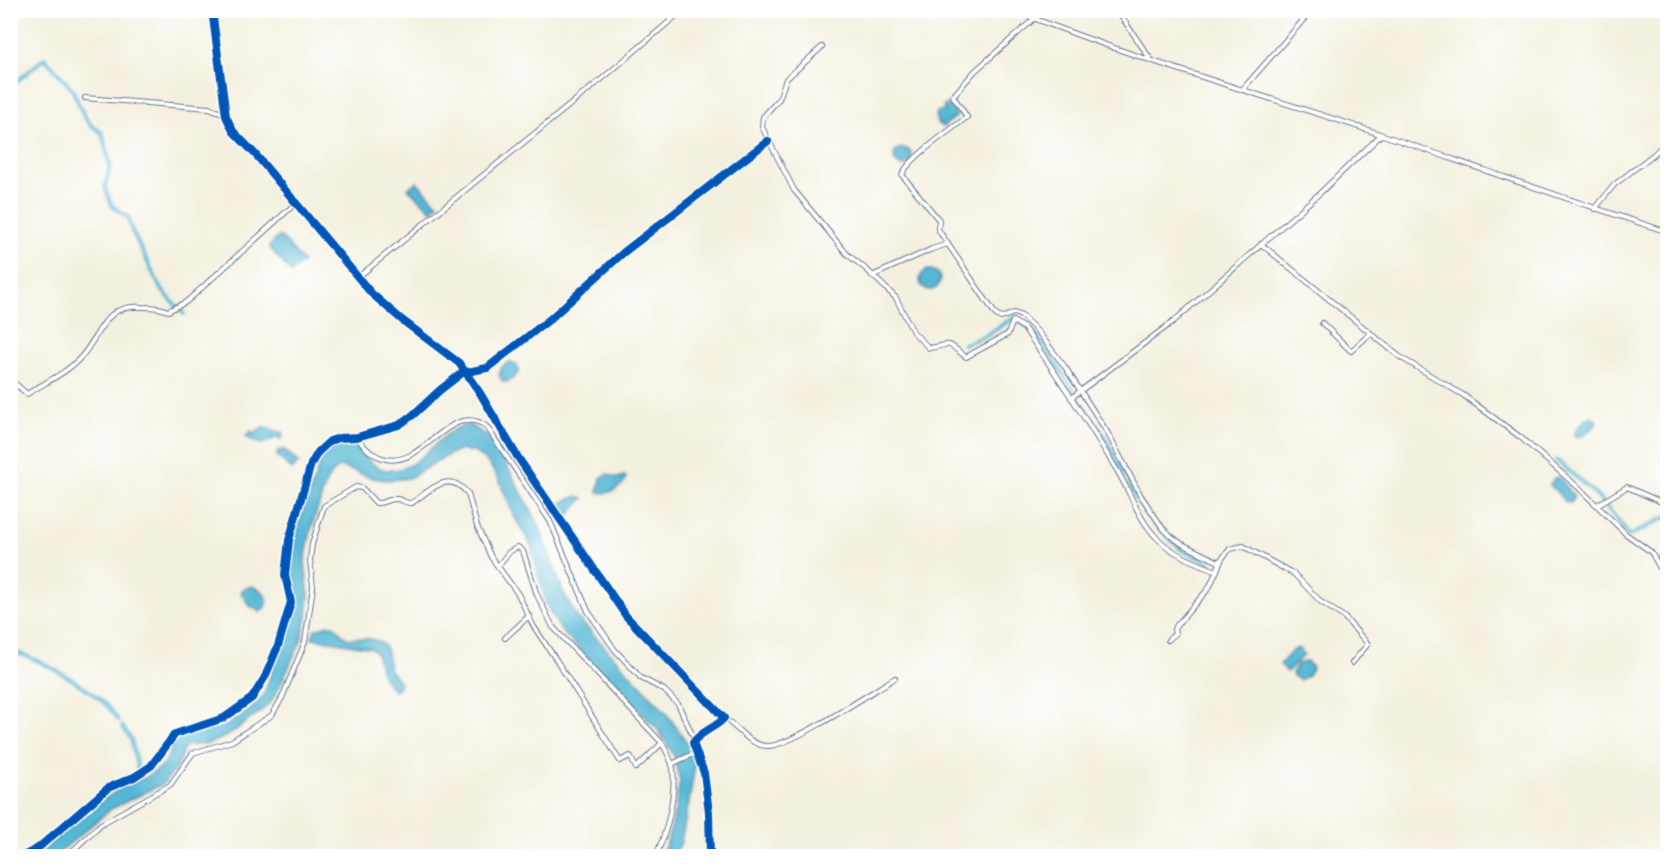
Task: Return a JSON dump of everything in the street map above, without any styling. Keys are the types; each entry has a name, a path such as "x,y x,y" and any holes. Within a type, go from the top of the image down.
{"street":[{"path":"212,10 225,114 233,131 256,154 357,278 394,314 459,363 517,456 626,616 724,718 754,743 768,747 793,738 895,678"},
{"path":"357,278 594,86 683,10"},
{"path":"1018,10 1034,19 1152,61 1381,134 1595,209 1668,232"},
{"path":"1117,10 1152,61"},
{"path":"1242,90 1312,10"},
{"path":"1034,19 975,71 953,96 967,117 916,159 902,175 939,220 939,229 996,315 1001,318 1014,313 1022,316 1044,339 1107,432 1141,496 1162,527 1182,544 1216,561 1222,561"},
{"path":"822,47 786,79 779,99 763,117 762,127 794,190 847,254 896,298 913,332 929,348 948,344 966,357 1008,334 1013,321 1024,328 1115,466 1138,513 1157,538 1188,561 1217,571"},
{"path":"85,98 209,108 225,114"},
{"path":"1071,398 1155,337 1320,193 1381,134"},
{"path":"1595,209 1614,185 1668,140"},
{"path":"23,856 38,848 108,788 134,777 151,766 175,735 224,718 252,698 278,646 291,602 285,575 287,553 310,464 318,452 330,441 339,438 357,437 399,425 414,416 440,390 466,372 487,368 519,344 624,252 768,141"},
{"path":"10,379 27,394 73,365 83,356 106,319 120,309 130,306 159,307 168,311 186,302 296,203"},
{"path":"872,276 948,244"},
{"path":"1262,244 1400,357 1462,395 1520,437 1626,534 1651,552 1668,582"},
{"path":"1322,323 1351,351 1370,334"},
{"path":"357,437 365,448 375,455 396,460 412,456 441,432 457,423 468,419 478,420 486,426 550,521 588,611 615,650 641,678 664,690 678,704 695,740 693,743 704,773 709,812 710,856"},
{"path":"67,856 101,824 170,785 193,753 232,741 272,715 282,698 305,642 313,587 310,560 315,531 324,506 356,487 362,488 376,503 382,504 391,499 412,503 437,484 446,482 454,483 468,494 484,545 518,594 547,648 620,761 630,756 636,768 662,743"},
{"path":"1597,506 1627,487 1661,502 1668,501"},
{"path":"1168,640 1174,634 1177,625 1209,588 1230,549 1244,546 1294,574 1321,602 1344,617 1368,644 1352,663"},
{"path":"498,566 513,549 518,547 523,551 537,595 553,627 662,743 672,764 673,792 655,856"},
{"path":"505,638 529,616"},
{"path":"695,740 724,718"},
{"path":"672,764 698,752"}],"water":[{"path":"947,104 953,108 957,116 943,127 937,122 935,115 939,111 945,111 943,107"},
{"path":"903,148 909,151 912,157 909,163 903,166 897,163 894,157 897,151"},
{"path":"417,182 438,204 432,211 408,188"},
{"path":"278,237 281,237 303,262 291,273 269,247"},
{"path":"930,270 937,273 940,280 937,287 930,290 923,287 920,280 923,273"},
{"path":"509,362 516,364 519,371 514,378 503,382 499,375 502,367"},
{"path":"1592,416 1596,419 1596,425 1584,435 1577,437 1574,434 1577,428"},
{"path":"468,424 485,434 506,464 538,523 562,589 577,617 664,710 692,749 696,758 689,803 681,842 675,856 660,856 667,842 674,816 680,781 674,756 659,731 562,632 546,605 530,543 514,516 498,478 489,464 474,452 463,450 452,453 404,479 375,478 338,467 327,480 311,529 305,562 309,596 301,641 271,702 229,735 208,744 186,746 175,770 163,784 111,809 55,856 38,856 100,802 165,764 171,748 182,737 201,729 227,725 252,708 264,695 294,602 291,566 295,534 324,452 347,439 356,445 374,465 387,470 400,469 420,458 447,434"},
{"path":"264,427 283,433 282,439 275,438 260,443 253,442 246,436 251,431 253,434"},
{"path":"283,449 299,462 292,470 277,456 278,450 281,452"},
{"path":"607,474 617,478 625,476 626,479 614,490 606,493 598,492 601,478"},
{"path":"1559,477 1574,496 1571,503 1566,502 1550,485 1554,478"},
{"path":"577,496 584,498 570,514 563,514 560,508 563,502"},
{"path":"252,586 261,590 267,598 266,606 260,612 250,606 241,593 243,589"},
{"path":"334,625 346,638 374,640 383,645 387,651 389,668 400,684 396,690 394,691 382,676 376,652 371,648 312,638 315,629"},
{"path":"1298,648 1304,655 1287,672 1280,664"},
{"path":"1307,661 1312,668 1308,675 1300,680 1293,676 1292,673 1298,664"}],"waterway":[{"path":"10,87 45,58 72,89 84,116 102,133 110,165 105,188 112,206 128,217 132,231 161,289 184,314"},
{"path":"964,344 987,335 1013,318 1018,319 1038,337 1103,434 1135,497 1154,524 1183,551 1210,563"},
{"path":"1556,460 1595,495 1629,536 1668,516"},
{"path":"10,651 46,665 72,680 103,702 118,720"},
{"path":"122,726 131,739 138,772"}],"cycle path":[{"path":"212,10 226,116 233,131 256,155 371,293 402,320 459,363 480,393 517,456 626,616 724,718 693,743 704,773 709,812 710,856"},
{"path":"23,856 38,848 108,788 134,777 151,766 175,734 224,718 252,698 265,677 278,646 291,602 285,575 289,540 311,464 318,452 330,441 357,437 399,425 462,373 487,368 550,319 624,252 768,141"}]}
